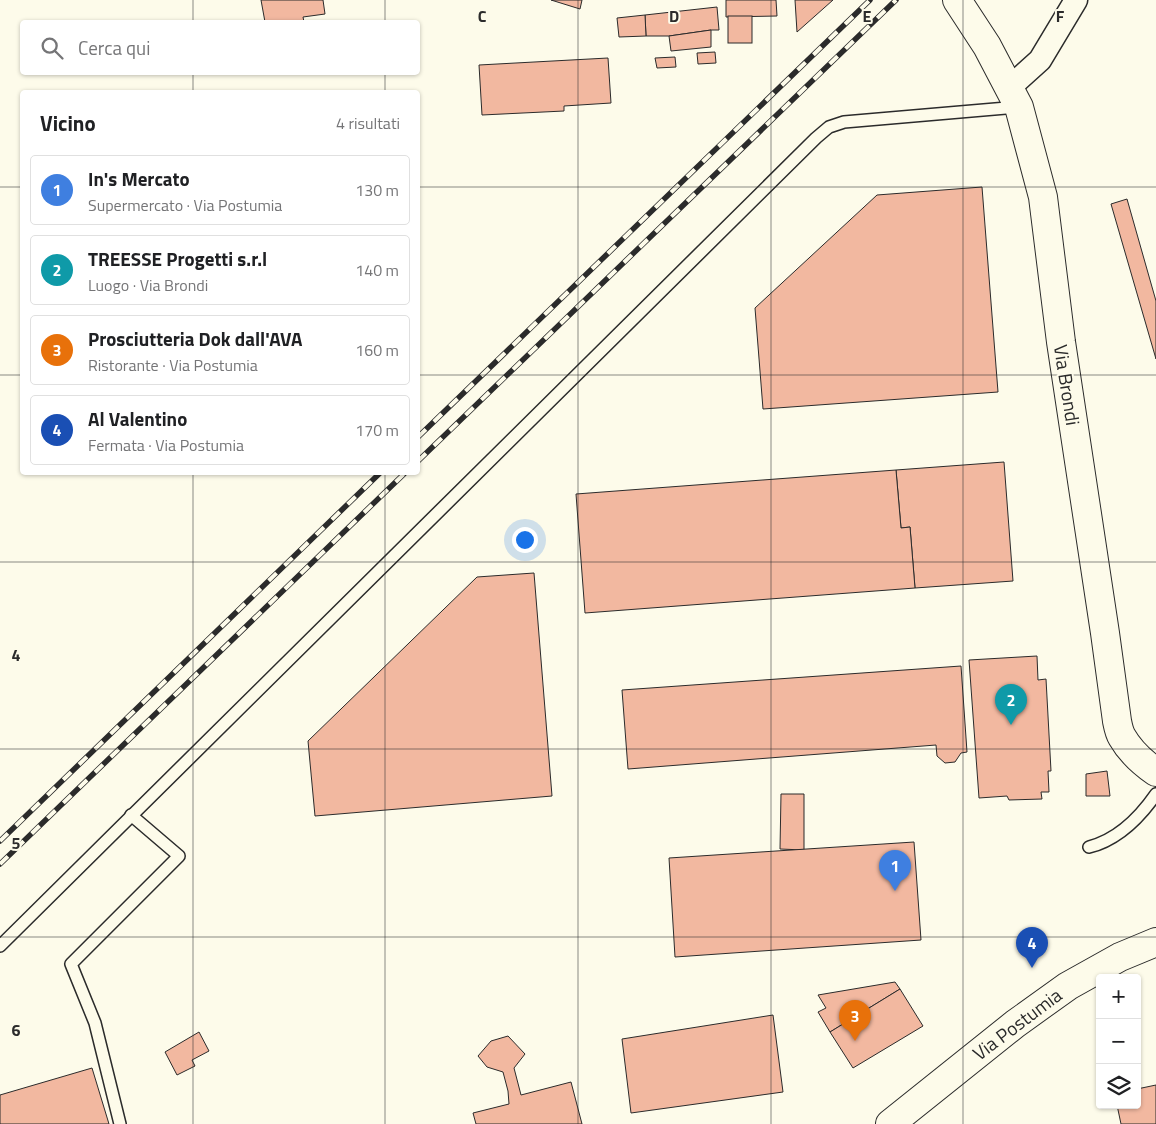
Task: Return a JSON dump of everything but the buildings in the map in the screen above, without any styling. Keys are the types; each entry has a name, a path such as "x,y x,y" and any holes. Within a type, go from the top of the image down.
{"street":[{"name":"Via Brondi","path":"957,0 987,46 1014,97 1043,197 1061,342 1105,634 1116,721 1120,735 1126,743 1140,759 1156,772"},
{"path":"1014,97 1040,60 1076,0"},
{"name":"Via Postumia","path":"890,1124 1015,1024 1068,986 1120,957 1156,942"}],"lane":[{"path":"0,946 829,127 844,122 1014,97"},
{"path":"1090,847 1108,840 1128,826 1156,794"},
{"path":"120,1124 95,1023 71,964 179,856 132,815"}],"railway":[{"path":"420,435 870,0"},
{"path":"420,459 896,0"},
{"path":"0,841 378,475"},
{"path":"0,864 403,475"}],"place":[{"name":"TREESSE Progetti s.r.l","path":"1011,725"},
{"name":"In's Mercato","path":"895,891"},
{"name":"Al Valentino","path":"1032,968"},
{"name":"Prosciutteria Dok dall'AVA","path":"855,1041"}]}
